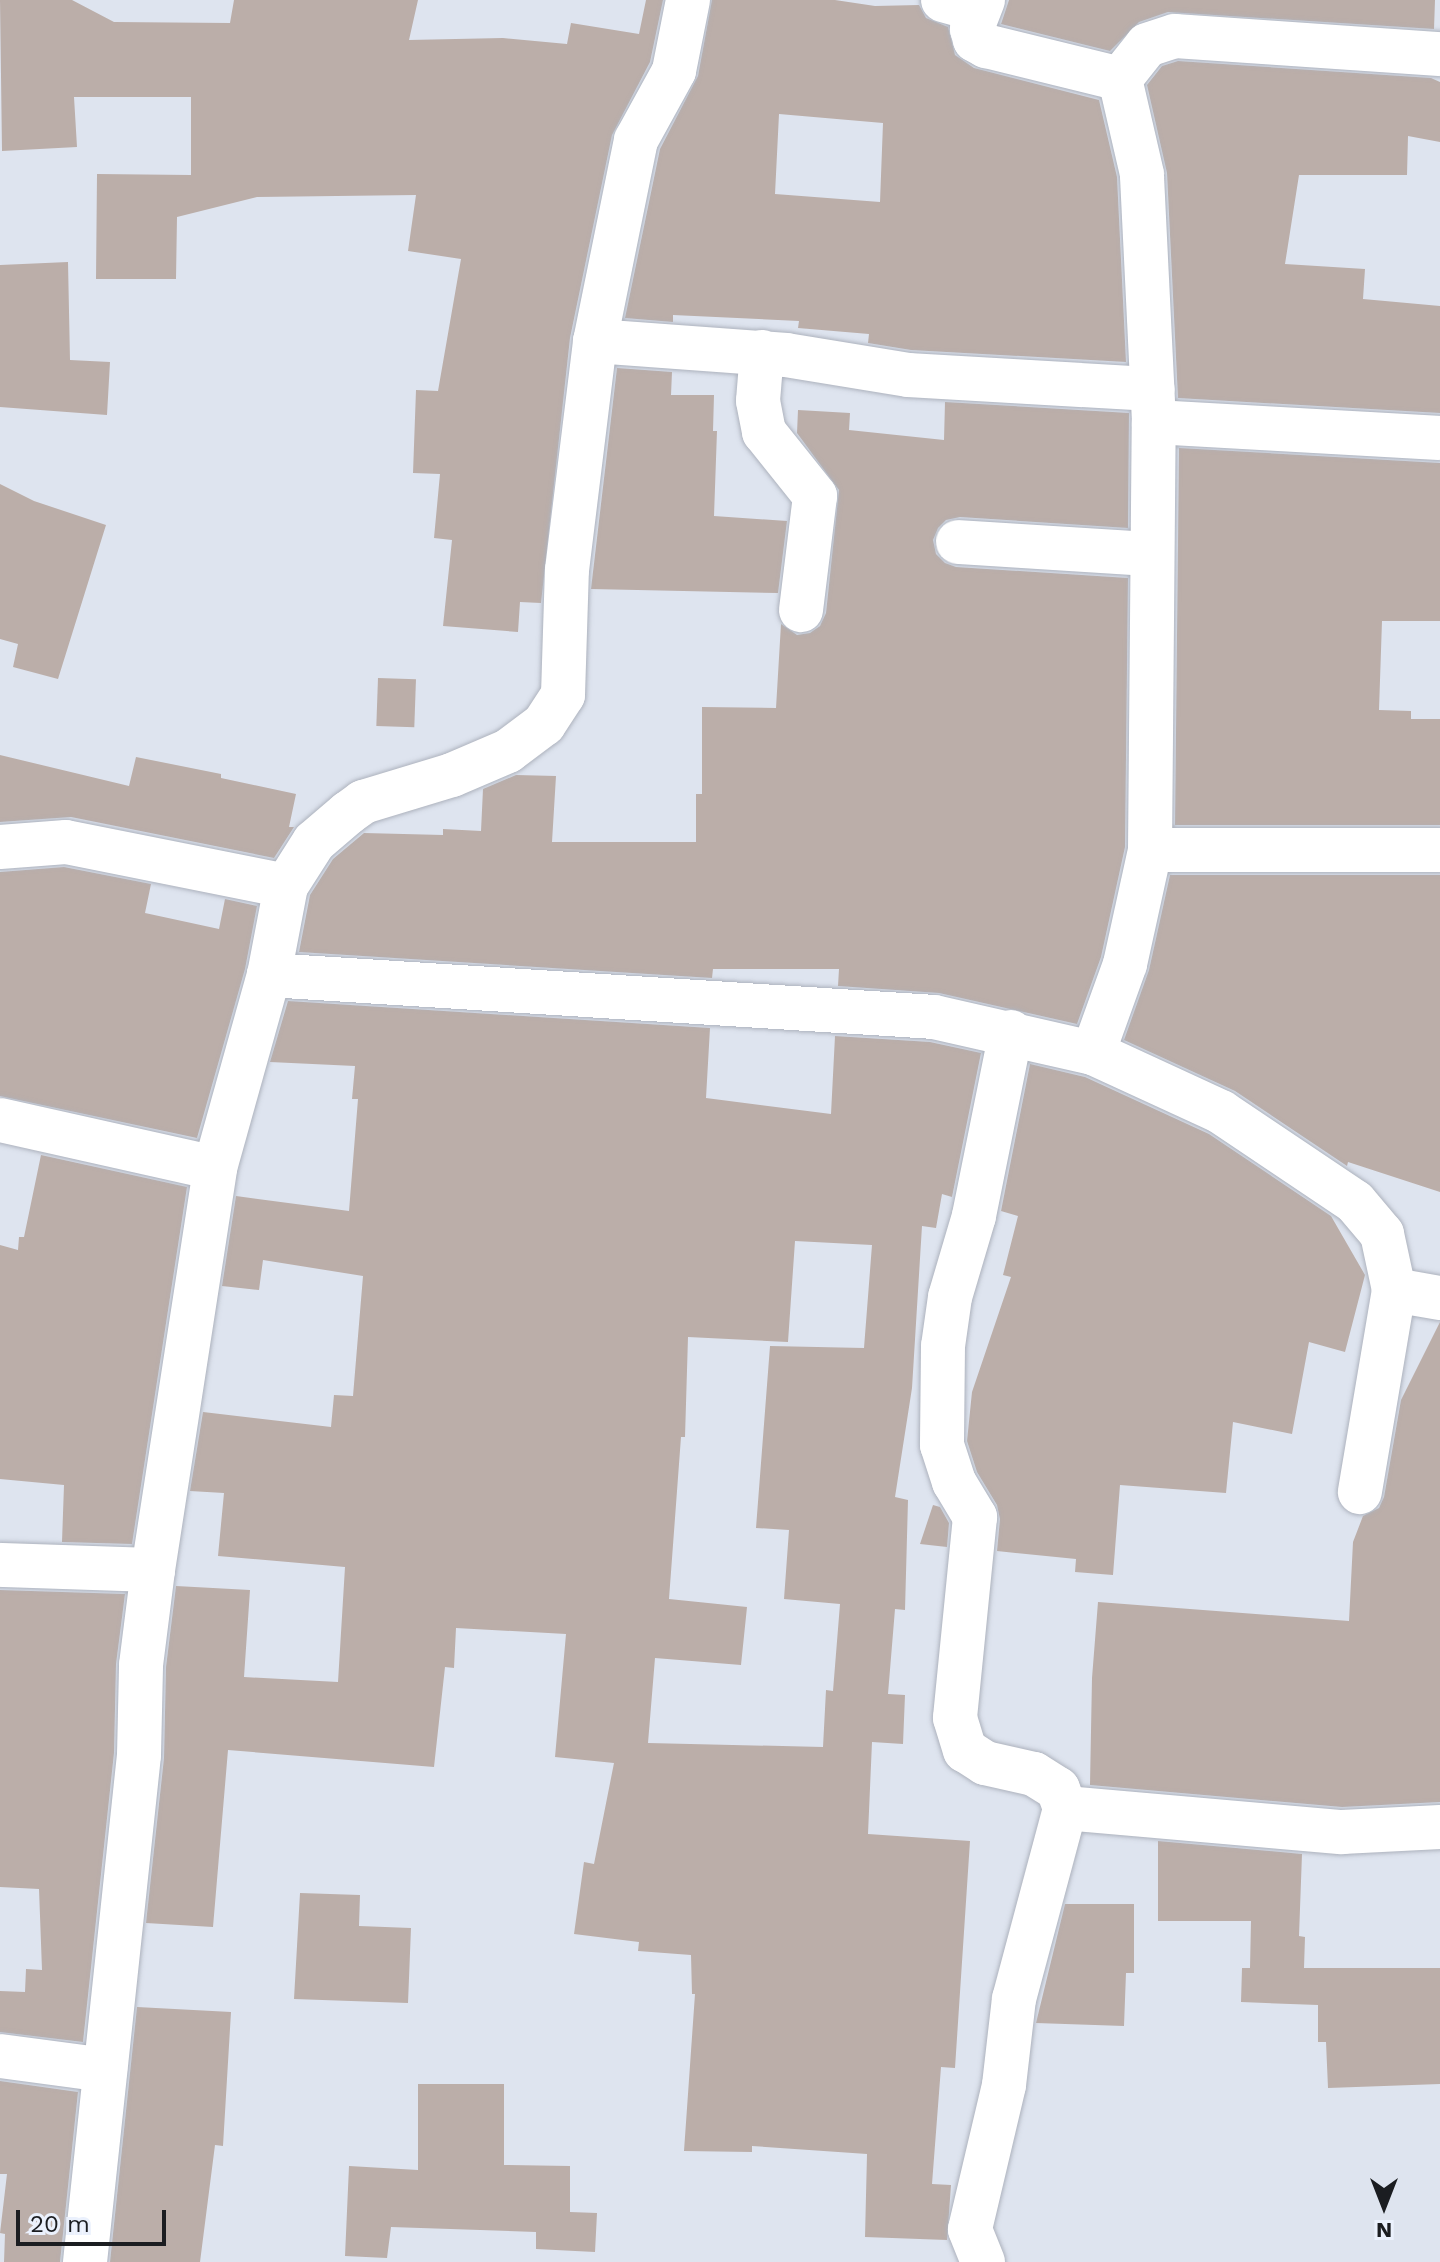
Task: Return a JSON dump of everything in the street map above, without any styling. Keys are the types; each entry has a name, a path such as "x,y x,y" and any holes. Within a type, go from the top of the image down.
{"street":[{"path":"85,2262 137,1770 141,1665 153,1570 215,1168 269,975 286,886 314,842 363,802 452,775 508,751 544,724 563,695 567,570 595,341 636,140 674,71 688,0"},
{"path":"968,3 975,40 986,46 1120,79"},
{"path":"1120,79 1147,45 1177,18 1440,54"},
{"path":"1093,1053 1125,964 1150,850 1153,405 1142,174 1120,79"},
{"path":"595,341 762,352 908,375 1440,438"},
{"path":"762,352 758,401 764,432 815,496 801,610"},
{"path":"958,542 1151,554"},
{"path":"0,847 66,842 286,886"},
{"path":"1150,850 1440,850"},
{"path":"269,975 934,1017 1093,1053 1221,1112 1355,1202 1382,1234 1394,1290 1360,1492"},
{"path":"983,2262 970,2229 1004,2085 1014,1999 1065,1808 1058,1789 1034,1774 975,1759 965,1750 955,1718 975,1517 954,1482 942,1445 943,1346 950,1297 974,1216 1011,1032"},
{"path":"0,1120 215,1168"},
{"path":"1394,1290 1440,1298"},
{"path":"0,1565 153,1570"},
{"path":"1065,1808 1342,1832 1440,1827"},
{"path":"0,2056 105,2070"}],"building":[{"path":"0,0 72,0 114,22 230,23 234,0 418,0 409,40 503,38 567,44 571,23 639,34 646,0 663,0 650,62 612,135 570,338 541,603 520,602 518,632 443,626 452,540 434,538 440,474 413,473 416,390 438,391 461,259 408,251 416,195 257,197 177,217 176,279 96,279 97,174 191,175 191,97 74,97 77,147 2,151"},
{"path":"712,0 835,0 875,6 919,5 926,18 948,27 955,55 974,68 1099,100 1117,177 1126,362 911,350 868,343 869,334 798,328 799,321 673,315 673,322 625,318 660,149 698,76","holes":["779,114 883,123 880,202 775,194"]},
{"path":"1009,0 1435,0 1434,29 1168,12 1139,22 1110,51 1001,24"},
{"path":"1178,61 1431,78 1440,82 1440,142 1408,136 1407,175 1299,175 1285,264 1365,269 1363,299 1440,306 1440,413 1178,398 1167,173 1147,85 1162,66"},
{"path":"68,262 70,360 110,362 107,415 0,407 0,265"},
{"path":"617,368 672,372 671,395 714,395 713,431 717,431 714,516 787,521 778,593 591,589"},
{"path":"945,402 1129,413 1128,528 960,517 946,520 933,540 936,554 945,563 956,567 1128,578 1125,847 1101,957 1077,1024 939,993 838,986 839,969 713,969 712,978 299,952 310,895 333,859 364,833 443,835 443,829 481,831 483,789 516,775 556,776 552,842 696,842 696,794 702,794 702,707 776,708 781,624 797,635 810,633 820,626 826,613 839,490 797,433 798,410 850,413 849,430 944,440"},
{"path":"1179,448 1440,463 1440,621 1382,621 1379,710 1411,711 1411,719 1440,719 1440,825 1175,825"},
{"path":"0,484 34,501 106,525 58,679 13,667 18,644 0,639"},
{"path":"378,678 416,679 414,727 376,726"},
{"path":"0,755 129,786 136,757 221,774 221,778 296,794 289,827 294,827 274,858 71,817 0,822"},
{"path":"64,867 151,884 145,913 219,929 225,899 257,906 245,969 197,1138 0,1096 0,872"},
{"path":"1170,875 1440,875 1440,1192 1348,1162 1347,1166 1235,1091 1124,1040 1149,970"},
{"path":"288,1001 710,1028 706,1098 831,1114 835,1036 930,1042 981,1053 952,1197 942,1194 936,1228 922,1226 912,1388 895,1497 908,1500 905,1610 895,1609 888,1694 905,1695 903,1744 872,1742 868,1834 970,1841 955,2068 941,2067 932,2184 951,2185 947,2240 865,2237 867,2154 752,2146 752,2152 684,2151 695,1994 692,1994 691,1955 638,1951 639,1942 574,1934 584,1862 594,1864 614,1763 555,1757 566,1634 456,1628 454,1668 445,1667 434,1767 228,1750 213,1927 146,1923 164,1758 166,1667 176,1586 250,1590 244,1677 338,1682 345,1567 218,1556 224,1493 190,1491 203,1412 331,1427 334,1395 353,1396 363,1276 263,1260 259,1290 222,1286 236,1196 349,1211 358,1099 352,1099 355,1066 270,1062","holes":["795,1241 872,1245 864,1348 770,1346 756,1528 789,1530 784,1599 840,1604 833,1691 826,1690 823,1747 648,1743 655,1658 741,1665 747,1607 669,1599 681,1437 685,1437 688,1337 788,1342"]},
{"path":"1030,1064 1085,1077 1209,1134 1331,1216 1365,1275 1345,1352 1309,1342 1292,1434 1233,1422 1226,1493 1120,1485 1113,1575 1075,1572 1076,1559 997,1551 1000,1519 997,1505 977,1472 967,1441 972,1392 1011,1277 1003,1275 1018,1216 1001,1211"},
{"path":"41,1155 187,1187 132,1544 62,1542 64,1485 0,1479 0,1245 18,1250 19,1237 24,1237"},
{"path":"1440,1322 1440,1802 1342,1807 1090,1785 1092,1678 1098,1602 1349,1621 1353,1542 1363,1516 1379,1508 1384,1497 1401,1400"},
{"path":"933,1505 940,1507 949,1523 947,1547 920,1544"},
{"path":"0,1590 125,1594 116,1664 114,1753 83,2042 0,2032 0,1991 25,1992 26,1969 42,1970 39,1889 0,1887"},
{"path":"1158,1841 1302,1854 1299,1936 1305,1937 1304,1968 1440,1968 1440,2084 1328,2088 1326,2042 1318,2042 1318,2005 1241,2002 1242,1968 1250,1968 1251,1921 1158,1921"},
{"path":"300,1893 360,1895 359,1926 411,1928 408,2003 294,1999"},
{"path":"1065,1904 1134,1904 1134,1973 1126,1973 1124,2026 1036,2023"},
{"path":"137,2007 231,2012 223,2146 215,2145 200,2262 110,2262"},
{"path":"0,2081 78,2092 60,2262 4,2262 5,2234 0,2233 7,2174 0,2174"},
{"path":"418,2084 504,2084 504,2165 570,2166 570,2212 597,2213 595,2252 536,2249 536,2232 391,2227 387,2258 345,2256 349,2166 418,2170"}]}
